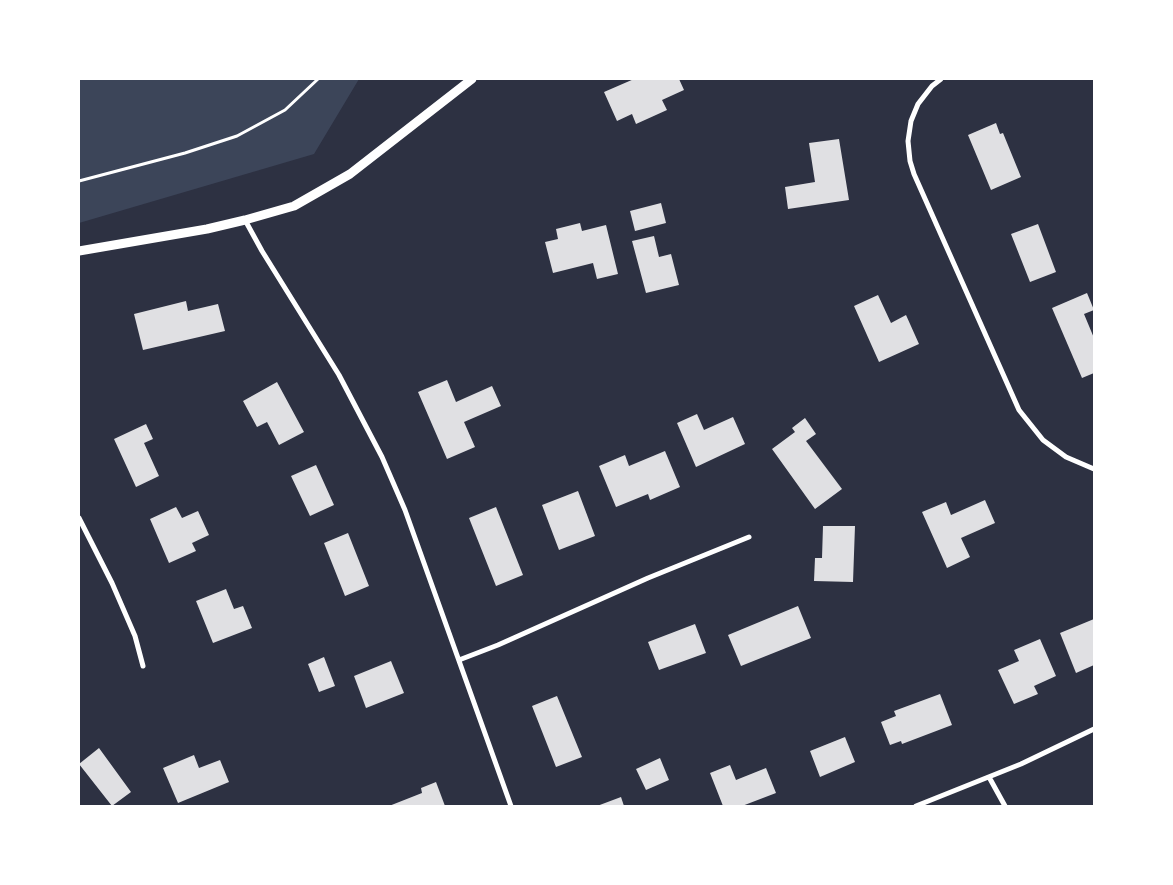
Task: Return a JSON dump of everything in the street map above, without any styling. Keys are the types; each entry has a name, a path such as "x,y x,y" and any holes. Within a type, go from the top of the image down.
{"street":[{"path":"79,251 198,231 294,206 350,174 472,79"},
{"path":"941,79 932,86 918,104 911,121 908,141 910,161 914,174 1019,410 1043,440 1066,457 1094,469"},
{"path":"245,220 262,251 339,375 382,458 405,510 511,806"},
{"path":"79,518 136,636 143,666"},
{"path":"459,660 498,645 648,578 749,537"},
{"path":"916,806 1021,764 1094,729"},
{"path":"989,777 1005,806"}],"path":[{"path":"79,181 184,153 237,136 285,110 318,79"}],"shaded area":[{"path":"79,79 359,79 314,154 79,223"}],"building":[{"path":"634,79 679,79 684,90 662,100 667,110 636,124 632,114 617,121 604,92"},
{"path":"996,123 1000,134 1003,133 1021,177 991,190 968,135"},
{"path":"839,139 849,200 788,209 785,187 815,182 809,143"},
{"path":"661,203 666,223 635,231 630,211"},
{"path":"580,223 582,231 606,225 618,274 597,279 593,263 553,273 545,242 558,239 556,229"},
{"path":"1038,224 1056,272 1030,282 1011,234"},
{"path":"654,236 659,257 671,254 679,285 646,293 632,241"},
{"path":"1087,293 1094,310 1084,314 1094,338 1094,373 1082,378 1052,308"},
{"path":"878,295 891,323 906,315 919,344 879,362 854,306"},
{"path":"186,301 188,311 218,304 225,331 143,350 134,314"},
{"path":"447,380 456,402 492,386 501,406 464,422 475,447 447,459 418,392"},
{"path":"277,382 304,432 279,445 267,422 257,427 243,401"},
{"path":"697,414 704,430 733,417 745,444 696,467 677,423"},
{"path":"805,418 816,434 806,441 842,489 815,509 772,449 795,432 792,428"},
{"path":"146,424 153,439 144,443 159,476 136,487 114,439"},
{"path":"665,451 680,487 650,500 648,494 616,507 599,466 625,455 629,466"},
{"path":"316,465 334,505 310,516 291,476"},
{"path":"578,491 595,536 559,550 542,505"},
{"path":"985,500 995,523 961,538 970,557 947,568 922,512 946,502 951,515"},
{"path":"176,507 182,518 198,511 209,535 192,543 196,551 169,563 150,519"},
{"path":"496,507 523,575 496,586 469,518"},
{"path":"823,526 855,526 853,582 814,581 815,558 822,558"},
{"path":"348,533 369,586 345,596 324,543"},
{"path":"226,589 234,609 243,606 252,628 213,643 196,601"},
{"path":"798,606 811,638 741,666 728,635"},
{"path":"1094,619 1094,665 1076,673 1060,633"},
{"path":"695,624 706,653 659,670 648,642"},
{"path":"1040,639 1056,676 1034,686 1038,694 1014,704 998,670 1019,661 1014,650"},
{"path":"324,657 335,686 319,692 308,664"},
{"path":"391,661 404,693 366,708 354,676"},
{"path":"940,694 952,725 902,744 901,741 890,745 881,722 896,716 894,711"},
{"path":"557,696 582,757 556,767 532,706"},
{"path":"845,737 855,762 820,777 810,751"},
{"path":"99,748 131,792 112,806 79,764"},
{"path":"194,755 199,768 220,760 229,782 178,803 163,768"},
{"path":"660,758 669,780 646,790 636,769"},
{"path":"730,765 736,780 766,768 776,793 742,806 723,806 710,773"},
{"path":"436,782 445,806 389,806 422,793 421,788"},
{"path":"621,797 624,806 597,806"}]}
